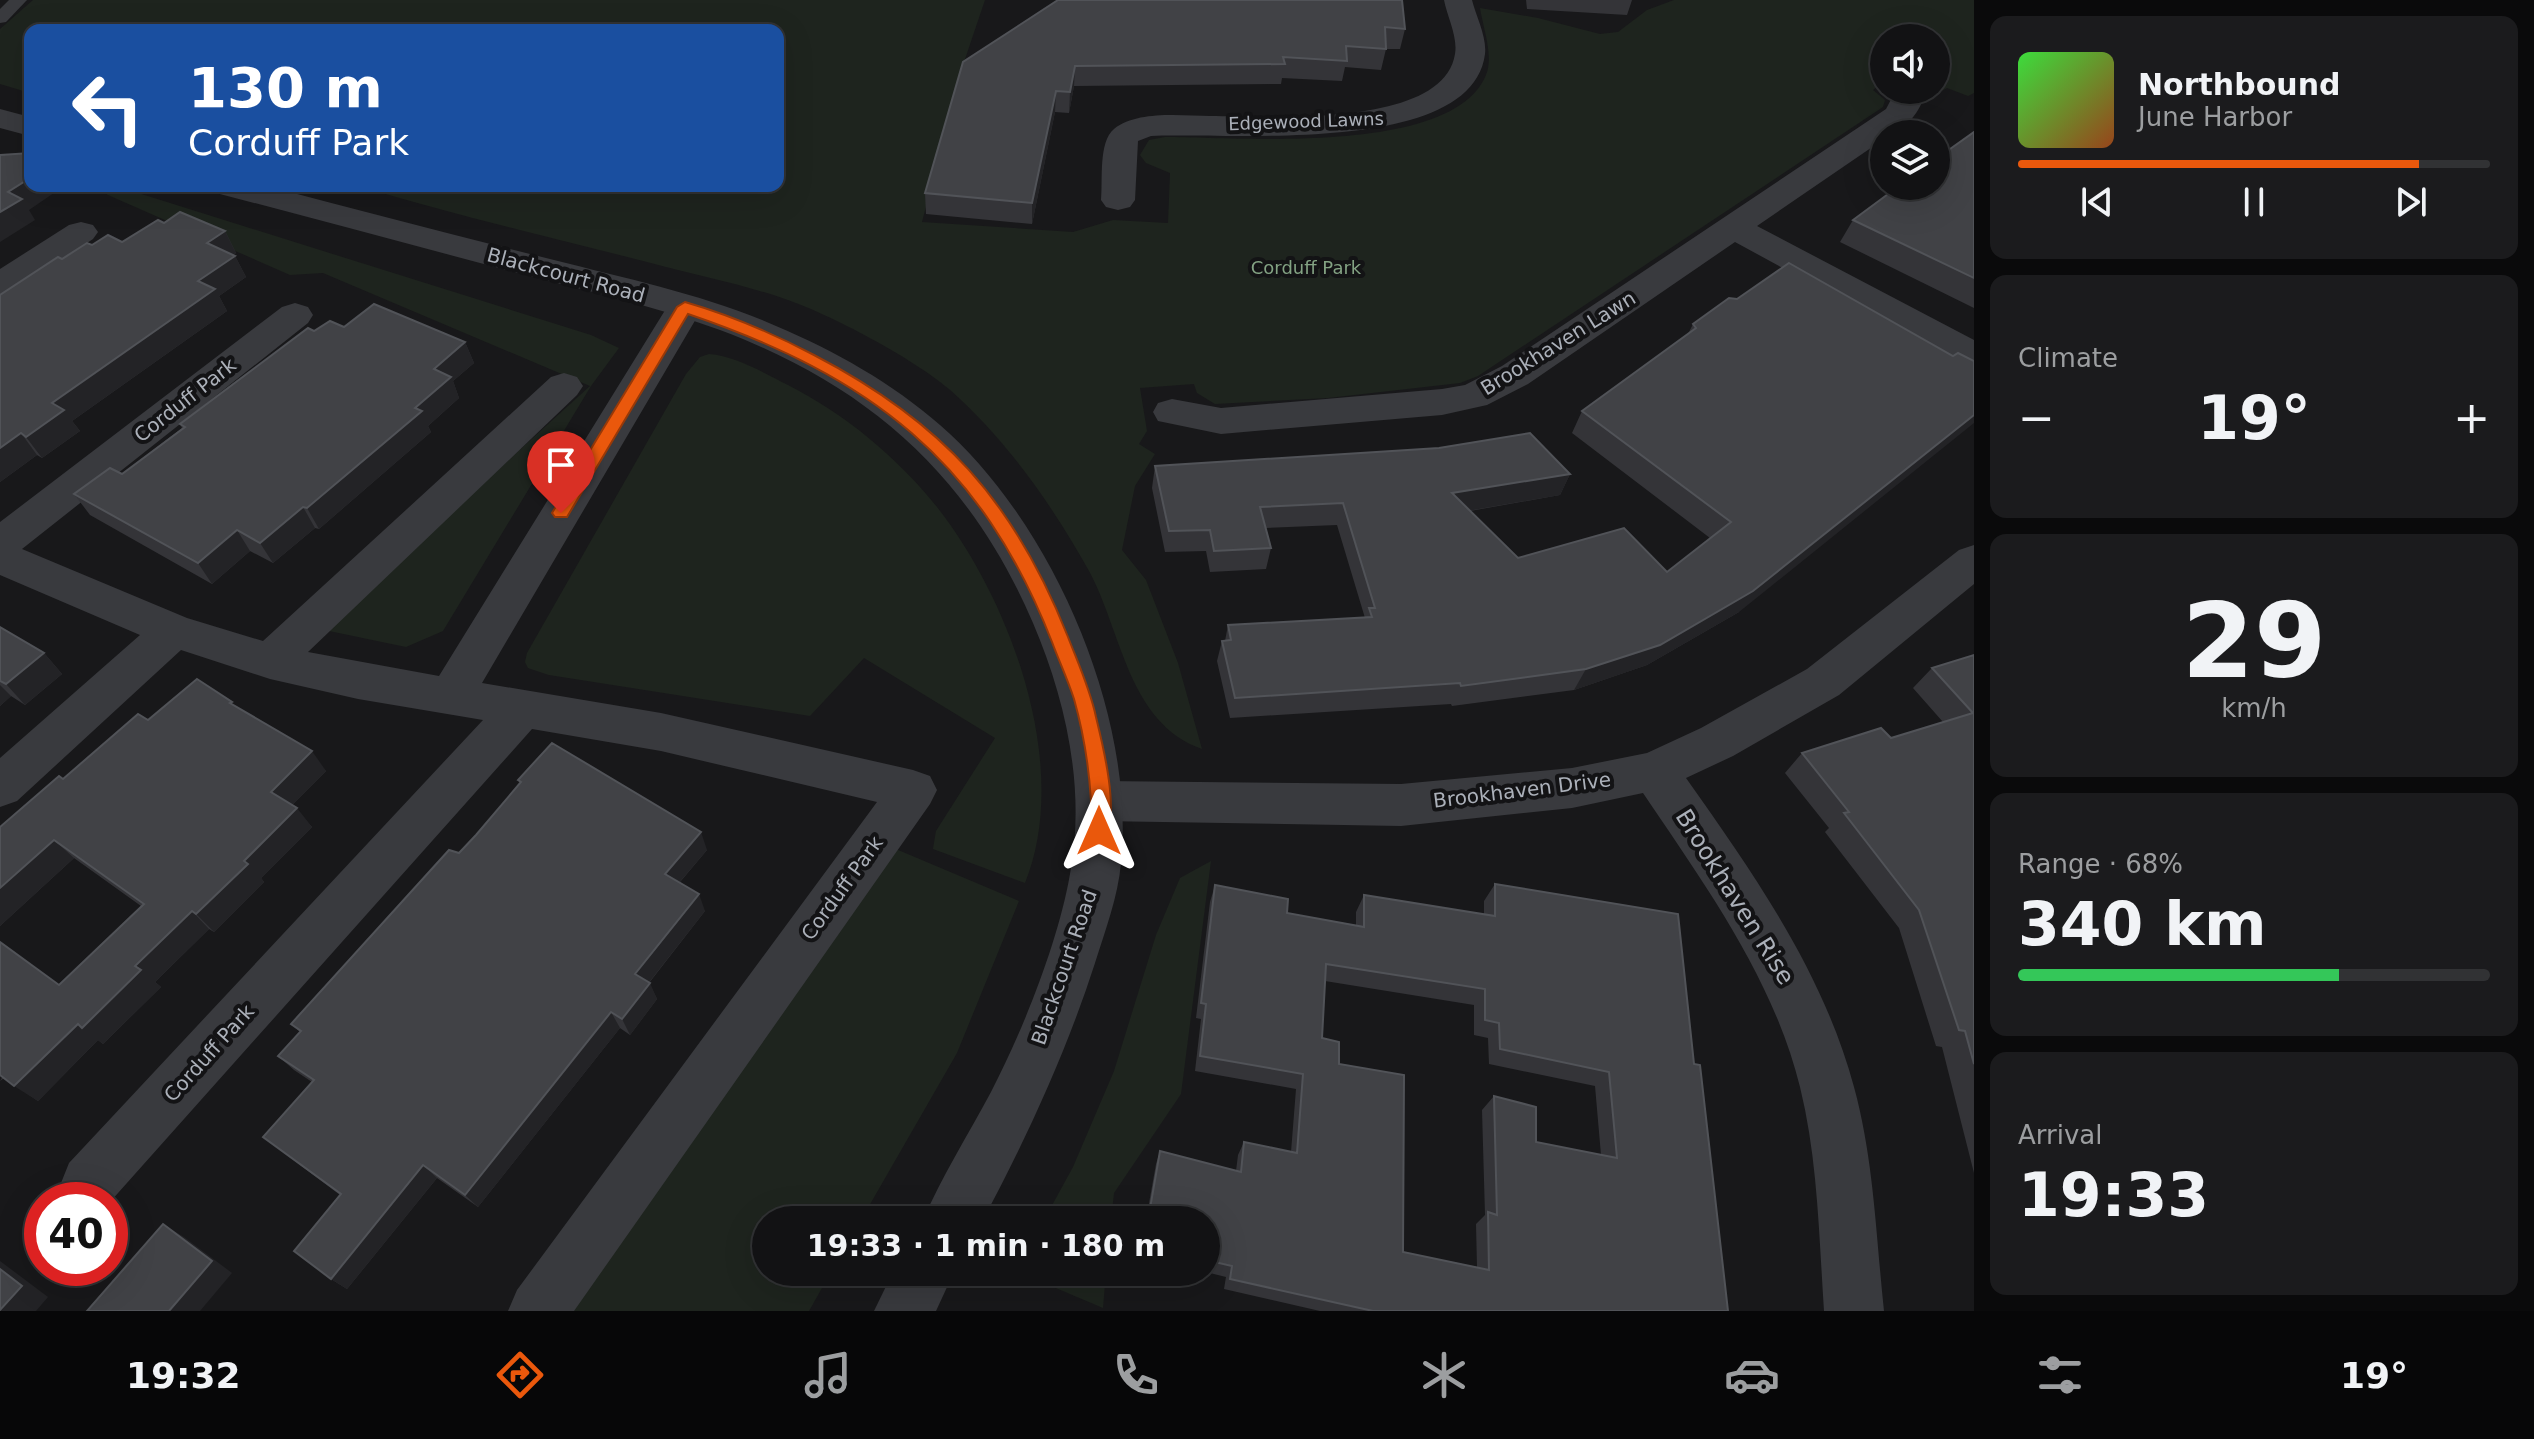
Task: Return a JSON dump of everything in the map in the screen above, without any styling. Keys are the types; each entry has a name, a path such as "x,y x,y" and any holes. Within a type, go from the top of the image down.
{"street":[{"name":"Edgewood Lawns","path":"1118,200 1122,140 1126,135 1146,127 1346,123 1391,118 1431,104 1451,91 1467,67 1470,54 1458,0"},
{"name":"Brookhaven Lawn","path":"1172,412 1221,421 1442,402 1474,396 1515,375 1735,228 1897,116 1904,104"},
{"path":"0,118 24,125"},
{"name":"Blackcourt Road","path":"251,192 685,307 760,333 854,382 898,411 946,453 995,512 1041,592 1083,698 1093,741 1100,801 1097,860 1091,897 1021,1089 959,1206"},
{"path":"1735,228 1974,356"},
{"path":"0,285 81,232"},
{"path":"450,697 685,307"},
{"name":"Corduff Park","path":"0,544 295,315"},
{"path":"270,661 564,386"},
{"name":"Corduff Park","path":"0,557 174,631 270,661 450,697 661,732 913,790 538,1311"},
{"name":"Brookhaven Drive","path":"1100,801 1401,805 1572,788 1654,771 1717,742 1823,682 1968,575"},
{"path":"0,787 174,631"},
{"name":"Corduff Park","path":"90,1182 522,709"},
{"name":"Brookhaven Rise","path":"1654,771 1767,942 1797,999 1819,1061 1840,1159 1854,1311"},
{"path":"904,1311 917,1286"}],"lane":[{"path":"0,18 19,0"}],"green space":[{"name":"Corduff Park","path":"33,0 985,0 961,71 922,222 1073,232 1113,220 1168,223 1170,173 1146,163 1140,155 1149,140 1165,137 1290,139 1341,136 1389,130 1432,119 1466,101 1486,75 1488,67 1480,8 1538,18 1600,34 1618,32 1647,10 1674,0 1974,0 1974,93 1968,96 1950,89 1950,24 1870,24 1870,104 1884,104 1883,107 1478,376 1460,383 1328,398 1215,404 1197,393 1194,384 1140,388 1147,431 1139,444 1155,454 1135,486 1122,550 1146,580 1178,663 1202,749 1177,736 1158,719 1142,697 1089,571 1027,474 970,409 915,364 847,326 769,294 379,192 784,192 784,24 24,24 24,91 0,84 0,29"},
{"path":"103,192 135,192 591,335 619,348 591,386 443,631 406,647 329,631 405,554 590,386 323,273 290,275"},
{"path":"709,354 760,370 850,423 921,488 964,545 989,589 1010,637 1026,687 1037,738 1041,789 1038,837 1025,883 933,849 936,831 995,738 864,658 810,716 549,675 528,668 525,662 527,653 686,374 700,357"},
{"path":"891,847 1019,901 957,1053 869,1206 752,1206 752,1286 823,1286 809,1311 568,1311"},
{"path":"1211,861 1181,1094 1114,1193 1113,1206 1052,1206 1073,1167 1114,1071 1156,935 1180,878"},
{"path":"1051,1286 1105,1286 1103,1308"}],"building":[{"path":"1058,0 1402,0 1405,29 1385,27 1386,49 1346,46 1347,61 1283,57 1285,64 1075,66 1070,92 1056,91 1032,203 925,193 963,62"},
{"path":"1974,132 1974,278 1853,220 1880,200 1950,200 1950,149"},
{"path":"24,153 24,182 8,192 22,199 0,212 0,155"},
{"path":"180,212 225,231 207,243 235,256 198,281 215,289 52,403 64,410 26,437 21,433 0,448 0,295 58,257 62,259 87,243 92,245 108,235 122,242 158,220 164,223"},
{"path":"1789,263 1953,356 1958,353 1974,361 1974,415 1753,591 1660,645 1586,669 1461,686 1460,683 1235,698 1222,641 1231,640 1228,625 1372,617 1369,608 1375,608 1343,503 1260,507 1271,548 1214,551 1210,530 1169,531 1155,466 1439,448 1530,433 1570,474 1452,493 1518,558 1624,528 1667,572 1731,522 1582,411 1696,328 1693,324 1729,298 1737,299"},
{"path":"374,304 465,342 434,369 451,377 415,408 422,411 307,508 303,507 260,543 237,530 198,563 74,494 110,468 122,474 185,427 180,424 308,328 314,331 330,321 344,327"},
{"path":"0,627 44,653 6,684 0,681"},
{"path":"1974,655 1974,1064 1965,1031 1959,1030 1919,910 1844,813 1849,812 1802,753 1881,728 1891,738 1973,713 1932,668"},
{"path":"197,679 230,703 312,751 271,792 297,808 244,861 248,864 196,914 192,911 135,966 141,970 82,1028 78,1024 14,1086 0,1075 0,942 59,985 144,904 54,840 0,888 0,827 59,776 63,779 138,714 148,720"},
{"path":"552,743 701,832 665,874 699,894 635,974 650,983 622,1019 611,1012 465,1195 423,1165 331,1279 294,1251 341,1194 263,1137 314,1080 278,1056 301,1031 291,1024 449,850 459,853 476,835 521,782 518,780"},
{"path":"1495,884 1678,914 1694,1064 1700,1065 1728,1311 1373,1311 1230,1279 1232,1266 1220,1263 1220,1206 1150,1206 1160,1151 1241,1172 1244,1142 1297,1153 1303,1074 1200,1056 1206,1004 1201,1003 1215,885 1288,899 1287,913 1364,927 1364,895 1495,916","holes":["1326,964 1485,989 1485,1020 1499,1023 1500,1049 1609,1072 1617,1158 1536,1142 1536,1107 1494,1096 1497,1215 1488,1212 1489,1270 1403,1252 1404,1075 1339,1064 1339,1042 1322,1038"]},
{"path":"163,1224 212,1261 169,1311 87,1311 109,1286 128,1286 128,1264"},
{"path":"0,1269 22,1286 0,1310"}],"route":[{"path":"561,513 685,307 760,333 854,382 898,411 946,453 995,512 1041,592 1083,698 1093,741 1100,801 1099,831"}]}
